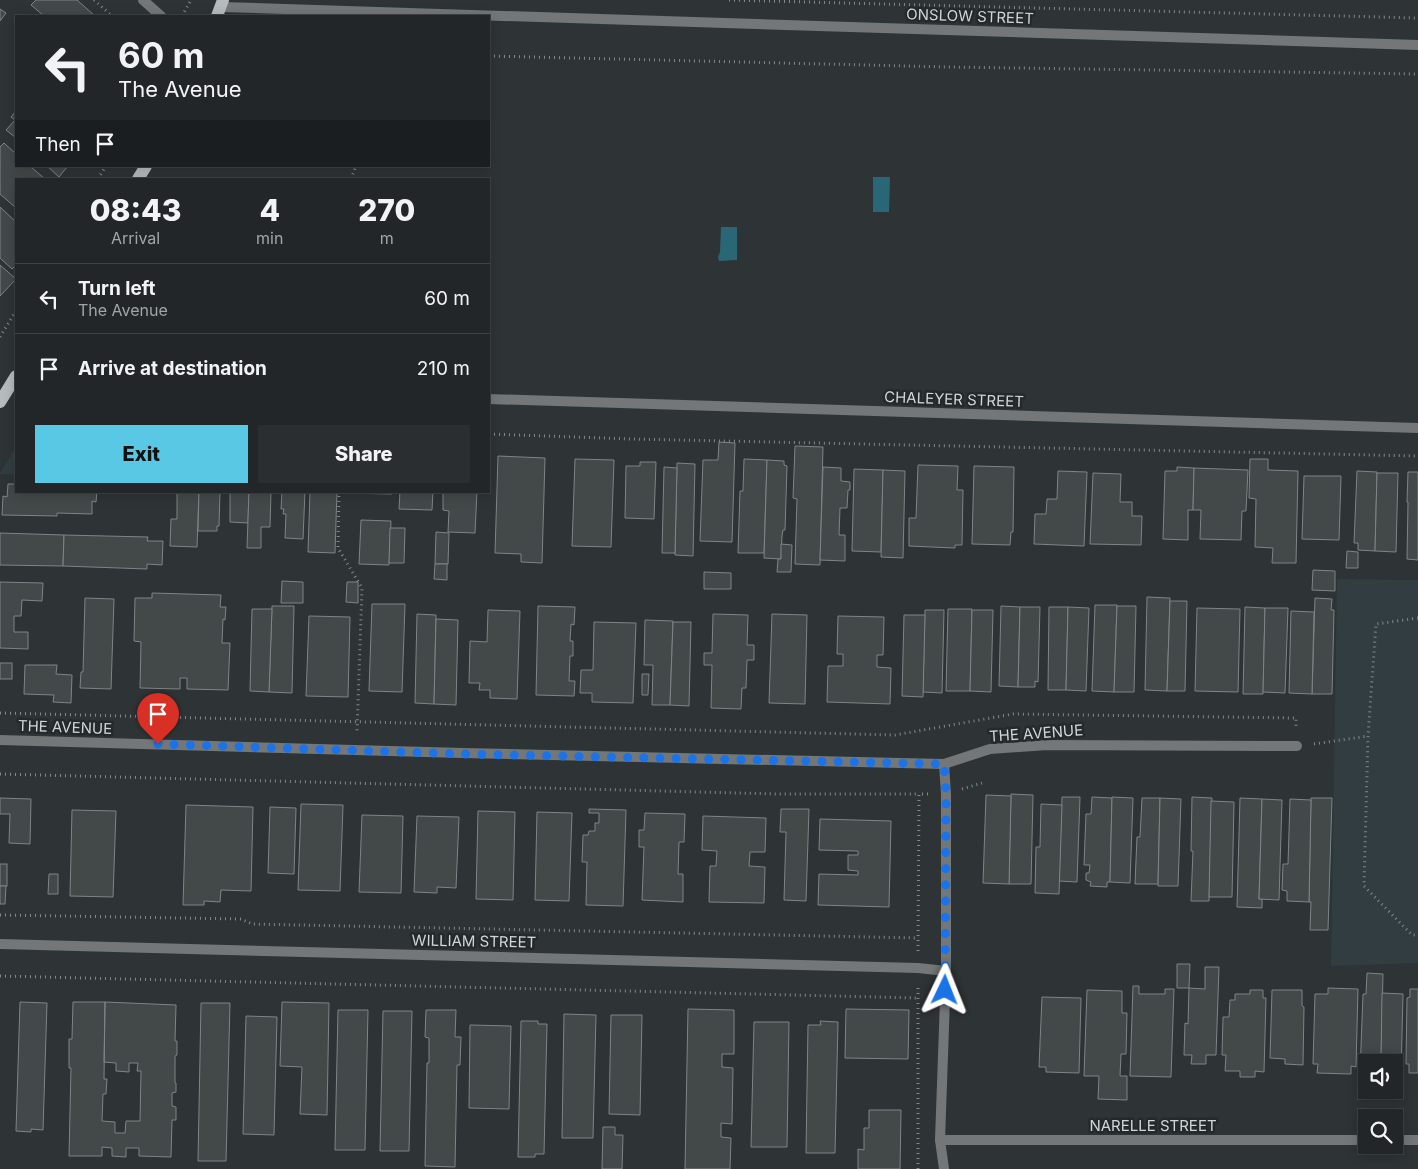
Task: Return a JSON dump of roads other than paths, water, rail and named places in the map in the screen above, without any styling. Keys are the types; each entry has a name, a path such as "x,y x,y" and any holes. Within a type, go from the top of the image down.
{"main road":[{"path":"139,178 145,167"},
{"path":"0,402 15,378"}],"street":[{"path":"143,0 160,15"},
{"name":"ONSLOW STREET","path":"220,8 447,15"},
{"name":"ONSLOW STREET","path":"490,16 1418,45"},
{"name":"CHALEYER STREET","path":"490,399 1418,428"},
{"name":"THE AVENUE","path":"0,740 944,764 990,750 1047,745 1297,746"},
{"path":"944,764 946,794 946,971 940,1140 944,1169"},
{"name":"WILLIAM STREET","path":"0,944 918,968 946,971"},
{"name":"NARELLE STREET","path":"940,1140 1358,1140"},
{"path":"1403,1140 1418,1140"}],"water":[{"path":"873,177 890,177 889,212 873,212"},
{"path":"721,227 737,227 737,260 719,261"}]}
